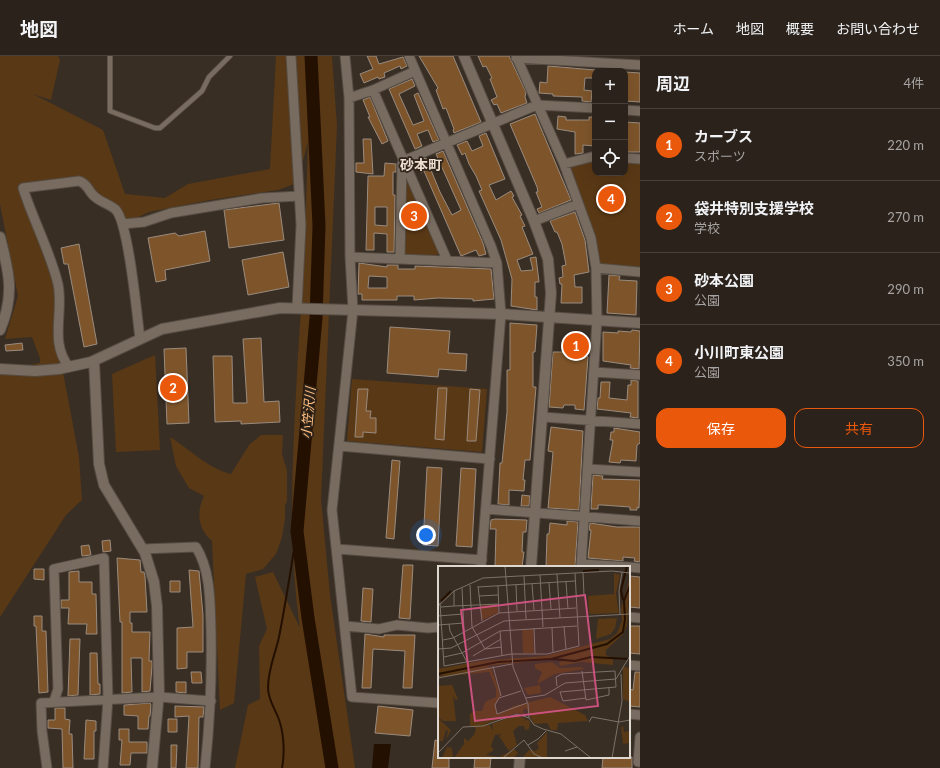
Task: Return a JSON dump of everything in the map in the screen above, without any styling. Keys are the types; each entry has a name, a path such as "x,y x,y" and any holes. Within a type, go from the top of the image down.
{"street":[{"path":"291,56 301,225 297,308"},
{"path":"345,56 349,98 350,310 339,446 332,510 352,697 438,703"},
{"path":"337,549 481,563 500,314 497,263 448,143 409,56"},
{"path":"464,56 491,123 534,221 548,259 551,294 531,566"},
{"path":"605,566 581,565 597,320 596,268 590,238 564,164 516,57 614,60 640,65"},
{"path":"349,98 373,90 415,71"},
{"path":"373,90 402,161 447,260"},
{"path":"402,161 537,105 592,108"},
{"path":"628,110 640,111"},
{"path":"564,164 592,157"},
{"path":"628,158 640,159"},
{"path":"400,259 402,161"},
{"path":"69,367 59,350 58,339 60,303 58,284 23,188 75,181 85,183 93,195 116,210 123,224 130,262 140,339"},
{"path":"123,224 144,222 171,213 262,198 299,196"},
{"path":"534,221 578,204"},
{"path":"0,237 8,271 10,288 9,302 0,330"},
{"path":"350,257 497,263"},
{"path":"596,268 640,272"},
{"path":"0,369 35,371 69,367 94,361 162,329 264,310 297,308 500,314 640,323"},
{"path":"94,361 99,464 101,474 104,485 143,549 151,571 156,593 159,697 152,768"},
{"path":"594,372 640,375"},
{"path":"543,417 640,424"},
{"path":"339,446 490,459"},
{"path":"588,468 640,472"},
{"path":"486,510 640,521"},
{"path":"143,549 196,547 203,558 208,586 210,613 212,680 205,768"},
{"path":"54,701 58,689 54,568 104,558 108,699 103,768"},
{"path":"630,567 640,568"},
{"path":"630,617 640,618"},
{"path":"344,626 379,629 397,625 428,628 438,627"},
{"path":"630,665 640,666"},
{"path":"48,768 42,731 41,703 54,701 159,697 211,701"},
{"path":"630,714 640,715"},
{"path":"640,737 638,762 640,762"},
{"path":"519,768 520,758"}],"lane":[{"path":"110,56 110,111 155,128 160,128 202,91 209,77 230,56"}],"shaded area":[{"path":"0,56 58,56 60,60 51,100 33,94 103,130 125,194 165,198 188,184 270,169 276,56 332,56 337,126 321,499 330,595 355,768 235,768 248,705 260,699 259,646 267,629 255,577 273,572 300,628 296,594 292,526 292,492 308,142 297,183 278,190 210,200 149,212 123,224 79,181 23,188 58,288 59,351 79,457 82,500 66,515 0,617 0,370 40,363 40,358 32,337 5,339 18,296 0,204"},
{"path":"592,161 592,176 628,176 628,162 640,163 640,269 600,265 591,224 570,169 572,165"},
{"path":"404,179 408,180 439,252 435,257 403,255"},
{"path":"155,355 160,450 116,452 112,374"},
{"path":"352,379 487,389 482,452 347,441"},
{"path":"261,435 283,435 282,454 287,471 287,501 285,506 285,519 282,537 276,554 263,569 246,574 234,703 220,710 212,541 201,526 199,515 201,502 204,496 189,488 176,466 170,437 214,468 231,474 249,445"},
{"path":"374,744 391,744 388,768 372,768"}],"building":[{"path":"367,56 376,56 379,64 403,57 407,66 401,69 400,66 384,73 385,77 379,79 378,77 364,83 360,74 373,69"},
{"path":"419,56 453,56 481,122 454,133 454,129 446,108 443,109 436,90 438,88"},
{"path":"478,56 509,56 526,92 525,97 527,103 501,113 497,104 494,105 491,100 497,97 490,79 492,78 486,66 483,67"},
{"path":"548,66 592,70 592,78 585,78 584,90 592,91 591,102 582,101 582,97 553,96 553,94 539,93 540,82 547,83"},
{"path":"628,72 640,73 640,102 628,101"},
{"path":"412,79 415,86 399,94 413,125 424,121 414,95 418,93 439,140 433,142 428,130 417,134 422,146 415,149 389,89"},
{"path":"370,97 388,141 382,144 368,117 370,117 363,100"},
{"path":"535,114 571,200 539,213 537,209 542,207 536,192 538,192 537,187 510,124"},
{"path":"558,116 566,117 566,120 589,120 589,117 592,117 592,146 583,145 583,153 575,154 575,132 557,129"},
{"path":"628,122 640,123 640,152 628,152"},
{"path":"486,133 505,179 489,185 496,200 511,191 514,196 512,197 522,215 520,216 525,226 522,227 533,254 517,260 521,271 533,270 530,258 536,257 539,282 535,282 537,310 511,306 512,279 501,240 479,191 482,190 476,176 465,153 462,155 457,145 467,141 472,151 483,146 479,136"},
{"path":"363,139 371,139 373,174 356,172 356,163 364,163"},
{"path":"443,151 483,243 486,254 479,256 476,250 461,256 424,171 421,173 416,162 426,158 440,192 452,215 461,210 436,154"},
{"path":"385,163 396,164 396,172 393,172 393,195 395,195 394,252 387,252 387,234 374,233 374,250 366,250 368,176 384,176","holes":["375,207 387,207 387,226 375,225"]},
{"path":"279,203 284,240 229,248 224,210"},
{"path":"575,212 585,240 589,272 574,275 575,287 582,287 582,303 561,303 562,284 560,284 559,278 563,277 562,266 566,265 562,244 550,221"},
{"path":"205,231 210,261 165,270 166,280 156,282 148,238 175,233 179,236"},
{"path":"79,244 97,344 84,347 68,264 64,264 61,248"},
{"path":"283,252 289,287 248,295 242,260"},
{"path":"359,263 387,267 387,265 398,265 398,269 415,269 415,266 491,269 494,299 473,301 473,299 438,298 414,300 414,296 397,296 397,300 362,300 362,294 358,294","holes":["369,276 387,277 387,288 368,288"]},
{"path":"609,275 620,276 619,280 637,281 636,315 607,313"},
{"path":"510,323 537,325 535,352 533,352 533,387 536,387 530,460 525,460 523,480 525,480 524,491 509,490 509,505 498,504 500,463 502,463 507,412 507,370 510,370"},
{"path":"390,327 450,331 448,353 467,354 466,371 439,369 438,377 387,373"},
{"path":"632,330 640,331 639,369 630,368 631,365 603,361 603,332 618,333 618,331 631,332"},
{"path":"261,338 264,402 279,401 280,422 241,424 241,421 215,422 213,356 232,356 233,403 247,403 243,339"},
{"path":"565,340 587,342 585,354 588,357 584,410 575,409 575,405 564,405 563,408 549,407 553,352 564,352"},
{"path":"22,343 23,350 6,351 5,345"},
{"path":"186,348 189,423 167,424 164,349"},
{"path":"631,380 638,381 638,418 630,417 631,413 597,409 598,398 600,398 601,382 610,382 609,398 627,400 628,385 631,385"},
{"path":"438,388 447,388 444,440 435,439"},
{"path":"358,389 368,389 366,411 371,411 370,418 376,418 376,433 363,432 363,437 355,437"},
{"path":"470,389 480,390 476,441 467,441"},
{"path":"551,427 583,431 579,510 548,508 553,452 548,451"},
{"path":"614,428 640,432 640,443 637,445 636,461 621,460 620,463 609,462 613,440 610,440 611,432 614,432"},
{"path":"392,460 400,461 394,539 386,538"},
{"path":"427,467 442,468 438,546 423,545"},
{"path":"461,468 476,469 472,547 456,546"},
{"path":"593,475 603,476 602,479 640,480 639,508 637,507 637,510 630,510 630,507 598,505 598,509 591,509"},
{"path":"522,495 530,496 529,506 521,506"},
{"path":"491,520 527,520 526,532 523,532 522,552 524,552 522,566 495,566 496,529 490,529"},
{"path":"567,521 578,522 575,566 546,566 547,534 549,534 550,523 567,525"},
{"path":"590,523 617,527 640,527 640,562 634,561 635,558 623,557 623,561 588,558 591,530 589,530"},
{"path":"110,540 111,551 103,552 102,541"},
{"path":"89,545 91,555 82,556 81,546"},
{"path":"117,558 140,560 141,572 144,572 145,576 147,612 130,612 130,623 132,623 132,632 150,632 149,661 152,661 152,666 150,691 142,692 142,658 131,658 132,692 122,693 122,622 120,622"},
{"path":"403,565 413,565 410,619 399,618"},
{"path":"34,569 44,569 44,580 34,579"},
{"path":"189,570 199,571 203,615 203,652 187,652 187,668 177,669 177,628 193,627"},
{"path":"79,571 79,582 92,582 92,594 96,594 97,634 86,634 87,624 68,624 69,608 61,608 61,600 69,600 69,572"},
{"path":"630,576 640,577 640,608 630,607"},
{"path":"170,581 180,581 180,592 170,592"},
{"path":"363,588 373,589 371,622 361,621"},
{"path":"34,616 42,616 42,631 46,631 48,692 39,693 36,626 34,626"},
{"path":"630,626 640,626 640,654 630,653"},
{"path":"365,634 384,637 384,635 415,635 412,688 403,688 405,651 373,649 371,688 362,688"},
{"path":"70,639 80,639 78,695 68,696"},
{"path":"90,653 97,653 98,684 100,684 100,694 90,695"},
{"path":"191,672 201,672 202,683 192,683"},
{"path":"635,672 640,672 640,707 630,706 630,689 633,690"},
{"path":"176,682 186,682 186,693 176,692"},
{"path":"150,703 148,729 138,729 138,716 124,715 124,705"},
{"path":"175,706 204,707 203,717 199,717 198,768 186,768 189,716 175,717"},
{"path":"378,706 413,710 410,736 375,733"},
{"path":"55,708 65,708 65,719 70,720 69,734 72,734 73,768 63,768 62,729 48,728 48,720 55,720"},
{"path":"168,719 177,719 177,732 168,732"},
{"path":"86,720 96,721 96,731 94,731 94,759 84,759"},
{"path":"119,729 129,729 129,742 147,742 147,753 131,753 130,765 120,765 122,740 119,740"},
{"path":"435,740 438,741 438,758 449,758 449,768 432,768"},
{"path":"171,745 177,745 176,768 171,768"},
{"path":"632,757 632,768 602,768 603,758"},
{"path":"475,758 491,758 490,768 474,768"}],"waterway":[{"name":"小笠沢川","path":"311,56 319,226 316,318 297,531 308,618 332,768"},
{"path":"282,768 284,749 283,736 278,717 269,696 268,681 282,624 297,532"}],"place":[{"name":"小川町東公園","path":"611,199"},
{"name":"砂本公園","path":"414,216"},
{"name":"カーブス","path":"576,346"},
{"name":"袋井特別支援学校","path":"173,388"}],"district":[{"name":"砂本町","path":"421,165"}]}
